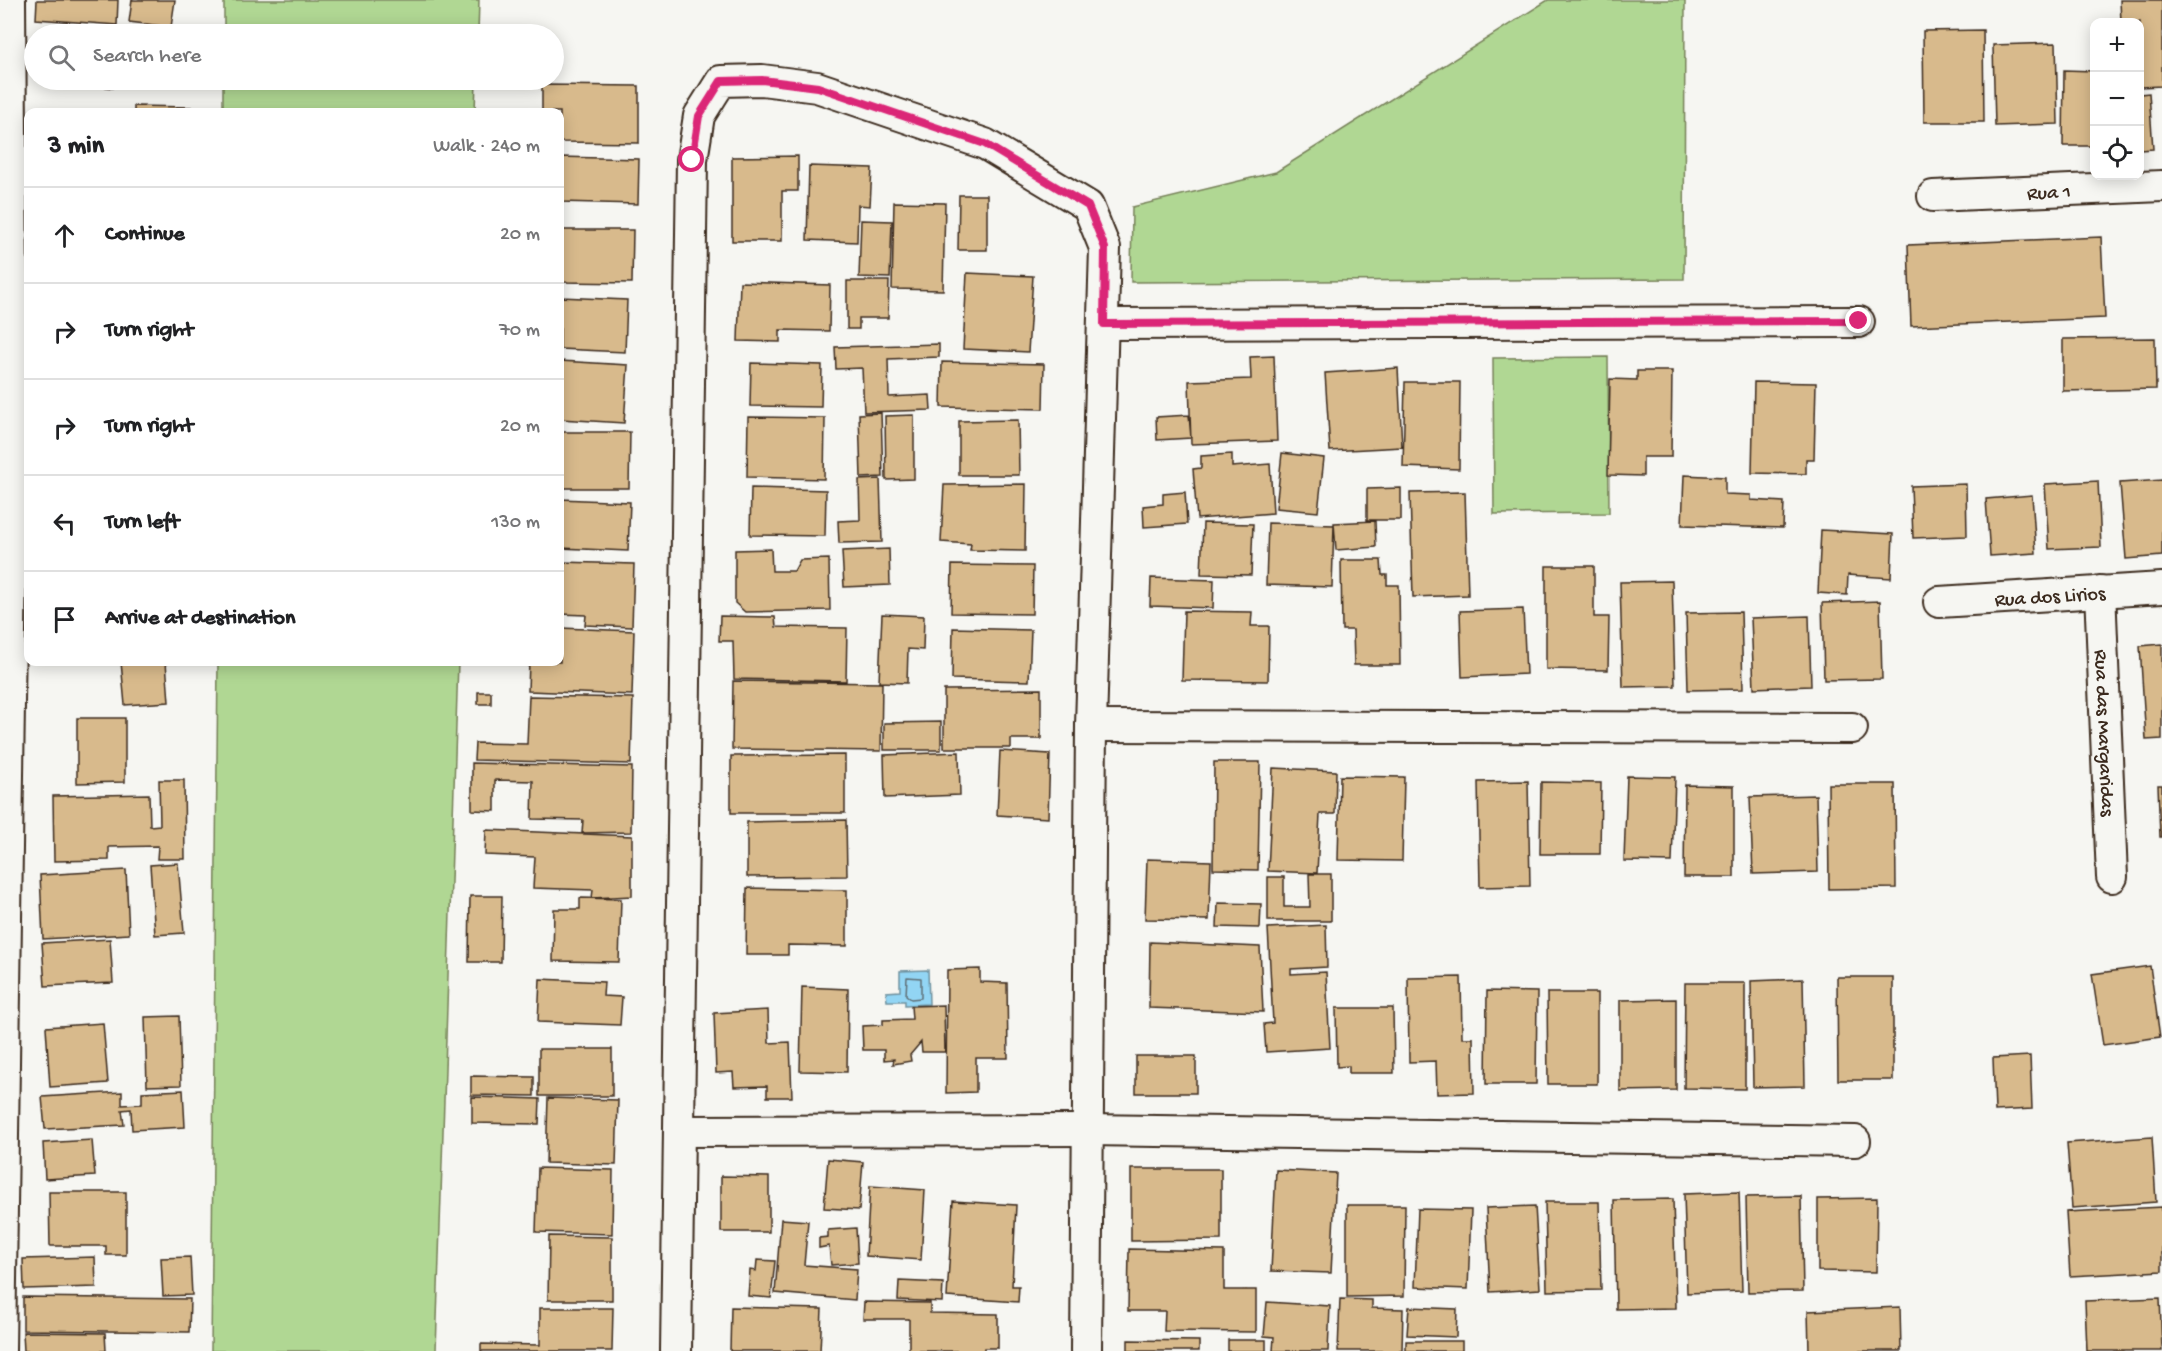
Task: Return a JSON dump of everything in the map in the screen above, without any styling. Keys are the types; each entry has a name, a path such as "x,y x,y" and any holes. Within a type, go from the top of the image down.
{"street":[{"path":"0,1351 10,0"},
{"path":"676,1351 692,160 699,116 721,81 762,80 818,87 985,144 1088,206 1105,248 1091,726 1086,1351"},
{"name":"Rua 1","path":"1933,196 2162,186"},
{"path":"1104,324 1859,321"},
{"name":"Rua dos Lirios","path":"1939,602 2162,588"},
{"name":"Rua das Margaridas","path":"2100,591 2112,877"},
{"path":"1091,726 1852,728"},
{"path":"679,1131 1087,1130 1855,1141"}],"green space":[{"path":"224,0 479,0 478,24 224,24"},
{"path":"1548,0 1685,0 1684,279 1131,282 1132,207 1276,172"},
{"path":"223,90 476,90 475,108 223,108"},
{"path":"1608,357 1609,513 1494,514 1493,358"},
{"path":"218,666 458,666 436,1351 211,1351"}],"water":[{"path":"928,970 929,1004 905,1005 905,1001 887,1001 886,992 900,991 900,971"}],"building":[{"path":"37,0 118,0 117,24 36,19"},
{"path":"132,0 175,0 171,24 129,22"},
{"path":"2120,0 2162,0 2162,86 2144,87 2144,18 2121,18"},
{"path":"1983,30 1984,122 1924,122 1923,31"},
{"path":"2056,43 2058,124 1995,126 1993,45"},
{"path":"2064,70 2090,71 2090,146 2063,146"},
{"path":"564,85 639,86 639,143 564,142 564,108 542,108 542,90 564,90"},
{"path":"2149,93 2153,149 2144,150 2144,94"},
{"path":"134,106 191,107 191,108 134,108"},
{"path":"798,156 798,191 782,191 782,241 732,241 732,157"},
{"path":"564,157 639,159 638,204 564,202"},
{"path":"809,166 872,168 870,206 858,205 857,242 807,240"},
{"path":"959,195 987,195 987,250 958,250"},
{"path":"894,202 945,203 943,290 892,289"},
{"path":"861,220 892,221 890,278 859,277"},
{"path":"564,230 633,230 632,283 564,282"},
{"path":"2101,237 2105,318 1911,326 1908,245"},
{"path":"967,273 1033,276 1028,352 963,349"},
{"path":"847,281 889,281 888,318 859,318 859,329 847,329"},
{"path":"740,282 830,285 829,331 780,330 780,342 738,341"},
{"path":"564,297 627,300 625,352 564,349"},
{"path":"2155,338 2156,389 2063,391 2063,339"},
{"path":"939,344 939,357 888,359 889,397 930,395 931,410 864,412 862,368 836,369 835,347"},
{"path":"1274,356 1277,441 1191,444 1189,381 1251,379 1250,357"},
{"path":"564,361 628,365 624,423 564,419"},
{"path":"942,362 1044,364 1043,409 941,407"},
{"path":"751,363 822,365 821,407 750,406"},
{"path":"1398,368 1402,447 1330,451 1325,373"},
{"path":"1637,371 1672,371 1671,457 1643,457 1643,476 1608,475 1610,379 1637,380"},
{"path":"1405,382 1460,382 1459,469 1403,467"},
{"path":"1754,382 1816,383 1814,459 1806,459 1806,474 1752,473"},
{"path":"881,413 883,477 861,478 859,414"},
{"path":"914,415 914,479 886,480 885,416"},
{"path":"1189,415 1191,438 1157,440 1156,417"},
{"path":"748,417 825,418 824,479 747,477"},
{"path":"1018,420 1019,475 959,475 959,421"},
{"path":"564,432 630,432 629,488 564,488"},
{"path":"1282,453 1324,458 1318,512 1276,508"},
{"path":"1232,454 1232,467 1270,464 1273,513 1197,519 1193,469 1201,468 1201,456"},
{"path":"1684,475 1725,477 1725,494 1751,495 1751,500 1784,502 1783,528 1682,525"},
{"path":"880,479 882,542 839,543 838,521 860,520 859,480"},
{"path":"2162,480 2162,556 2126,559 2120,483"},
{"path":"2098,481 2101,547 2049,549 2045,484"},
{"path":"1026,484 1025,551 970,550 971,544 941,542 944,485"},
{"path":"1966,484 1967,536 1913,538 1911,486"},
{"path":"751,488 826,490 825,536 750,535"},
{"path":"1401,488 1401,520 1367,520 1367,489"},
{"path":"1185,492 1187,524 1144,527 1143,506 1163,504 1163,494"},
{"path":"1465,492 1468,595 1413,597 1410,493"},
{"path":"2032,495 2036,553 1990,556 1986,499"},
{"path":"564,499 630,502 628,551 564,548"},
{"path":"1375,521 1376,547 1336,550 1334,523"},
{"path":"1203,523 1253,524 1251,575 1201,574"},
{"path":"1268,523 1334,525 1332,587 1266,585"},
{"path":"1821,530 1893,534 1891,578 1848,575 1847,595 1818,593"},
{"path":"771,549 772,571 794,571 800,560 829,559 830,610 745,612 735,603 735,550"},
{"path":"889,549 890,585 844,587 842,551"},
{"path":"1341,560 1381,560 1382,575 1387,575 1387,585 1399,585 1400,665 1354,665 1353,630 1342,630"},
{"path":"564,562 634,564 632,627 585,625 586,615 564,614"},
{"path":"952,565 1033,566 1032,614 951,613"},
{"path":"1546,566 1594,566 1594,617 1609,617 1608,670 1546,669"},
{"path":"1151,578 1214,580 1213,608 1150,606"},
{"path":"1672,581 1675,686 1623,687 1620,582"},
{"path":"1880,601 1882,679 1824,680 1822,603"},
{"path":"1523,609 1526,674 1462,677 1460,611"},
{"path":"1184,611 1252,612 1251,626 1269,626 1268,681 1182,680"},
{"path":"1741,612 1743,689 1688,690 1686,613"},
{"path":"882,614 924,616 923,650 908,649 907,683 879,682"},
{"path":"720,616 775,617 776,627 847,628 846,681 734,679 733,641 719,641"},
{"path":"1809,616 1811,686 1754,688 1751,618"},
{"path":"564,628 634,631 632,695 528,691 529,666 564,666"},
{"path":"953,628 1031,630 1029,681 952,679"},
{"path":"2162,644 2162,739 2146,740 2140,646"},
{"path":"121,666 166,666 169,702 125,705"},
{"path":"733,681 882,683 881,751 732,749"},
{"path":"1041,689 1041,739 1011,739 1011,748 944,748 944,690"},
{"path":"478,692 491,692 491,704 478,704"},
{"path":"529,696 633,698 631,764 474,760 475,743 527,744"},
{"path":"77,718 125,718 125,782 77,783"},
{"path":"941,722 941,750 884,750 884,723"},
{"path":"1000,751 1050,754 1048,818 997,815"},
{"path":"959,752 960,795 885,798 884,755"},
{"path":"845,755 845,813 731,813 731,756"},
{"path":"1214,762 1260,762 1258,870 1213,869"},
{"path":"472,763 632,767 631,832 582,833 583,820 532,819 533,781 495,780 495,811 472,810"},
{"path":"1273,768 1336,771 1335,814 1320,814 1317,873 1268,871"},
{"path":"1340,776 1404,777 1402,861 1338,860"},
{"path":"1627,776 1675,777 1672,862 1624,861"},
{"path":"159,780 184,780 185,859 157,859 158,846 109,847 109,860 54,861 53,796 149,794 150,826 160,825"},
{"path":"1528,781 1530,886 1480,887 1478,782"},
{"path":"1541,782 1601,783 1600,854 1540,854"},
{"path":"1828,784 1895,784 1896,888 1829,889"},
{"path":"1685,785 1734,786 1734,877 1684,877"},
{"path":"2158,785 2162,785 2162,837 2160,837"},
{"path":"1816,795 1818,872 1753,874 1750,797"},
{"path":"846,820 847,876 747,877 747,822"},
{"path":"486,830 632,836 632,896 592,898 593,890 533,888 535,857 485,855"},
{"path":"1147,859 1211,861 1209,920 1145,919"},
{"path":"178,863 184,933 155,935 150,865"},
{"path":"126,870 129,934 43,939 40,875"},
{"path":"1309,874 1331,874 1331,921 1268,921 1268,877 1284,877 1284,907 1310,907"},
{"path":"747,888 847,890 847,946 788,945 788,955 746,955"},
{"path":"470,896 502,896 501,962 469,962"},
{"path":"580,898 621,899 619,962 553,961 554,909 580,909"},
{"path":"1218,903 1261,904 1260,928 1217,927"},
{"path":"1326,925 1327,967 1291,969 1291,974 1326,972 1330,1048 1266,1052 1264,1024 1273,1023 1268,928"},
{"path":"110,939 113,983 45,986 42,943"},
{"path":"1150,942 1260,947 1263,1012 1149,1008"},
{"path":"2150,966 2160,1037 2103,1045 2092,974"},
{"path":"980,969 980,982 1007,983 1008,1058 976,1058 976,1092 946,1093 947,970"},
{"path":"1461,977 1462,1038 1473,1038 1474,1093 1437,1094 1436,1061 1409,1062 1408,978"},
{"path":"1837,977 1893,977 1893,1080 1838,1080"},
{"path":"540,979 604,982 603,996 622,997 620,1025 538,1022"},
{"path":"1803,979 1805,1086 1753,1087 1751,981"},
{"path":"1685,983 1745,983 1745,1089 1684,1088"},
{"path":"802,987 848,989 847,1072 800,1071"},
{"path":"1487,991 1537,992 1536,1084 1486,1084"},
{"path":"1547,993 1597,993 1597,1084 1548,1084"},
{"path":"1676,999 1676,1090 1620,1091 1620,1000"},
{"path":"944,1005 945,1052 922,1052 921,1042 910,1055 911,1061 893,1064 894,1059 884,1060 884,1050 863,1050 862,1026 883,1025 883,1020 912,1019 911,1006"},
{"path":"1336,1008 1393,1008 1394,1073 1349,1073 1349,1066 1337,1067"},
{"path":"768,1010 769,1043 790,1042 792,1097 767,1097 767,1086 734,1087 733,1072 716,1073 714,1013"},
{"path":"179,1016 181,1085 147,1086 145,1017"},
{"path":"103,1023 108,1083 50,1087 46,1027"},
{"path":"539,1049 612,1049 612,1096 539,1096"},
{"path":"1136,1056 1196,1056 1196,1093 1136,1093"},
{"path":"2030,1056 2032,1109 1995,1111 1993,1058"},
{"path":"471,1076 534,1077 534,1096 471,1095"},
{"path":"183,1090 185,1127 132,1130 131,1109 122,1110 124,1125 45,1129 42,1097 122,1092 122,1105 142,1104 142,1092"},
{"path":"472,1097 540,1099 539,1124 472,1123"},
{"path":"548,1098 618,1100 616,1165 546,1163"},
{"path":"2152,1137 2156,1202 2072,1208 2067,1143"},
{"path":"92,1140 95,1176 45,1179 43,1143"},
{"path":"828,1159 863,1162 859,1210 824,1208"},
{"path":"538,1168 613,1170 612,1234 536,1232"},
{"path":"1131,1169 1221,1169 1221,1240 1131,1241"},
{"path":"1276,1170 1336,1173 1331,1273 1271,1271"},
{"path":"721,1176 769,1177 769,1232 721,1232"},
{"path":"870,1186 925,1190 921,1260 866,1256"},
{"path":"49,1192 126,1192 126,1255 106,1255 106,1246 50,1246"},
{"path":"1739,1192 1742,1291 1687,1293 1684,1194"},
{"path":"1801,1196 1803,1291 1748,1292 1746,1197"},
{"path":"1877,1198 1876,1272 1818,1271 1818,1199"},
{"path":"1673,1199 1676,1308 1616,1309 1614,1200"},
{"path":"953,1201 1016,1205 1012,1286 1019,1286 1018,1302 947,1297"},
{"path":"1545,1202 1599,1202 1601,1290 1547,1291"},
{"path":"1347,1205 1405,1205 1404,1296 1347,1297"},
{"path":"1535,1206 1540,1289 1490,1292 1486,1208"},
{"path":"2162,1207 2162,1271 2070,1276 2066,1212"},
{"path":"1418,1209 1471,1210 1468,1289 1415,1287"},
{"path":"781,1219 808,1221 804,1265 857,1269 855,1300 775,1293"},
{"path":"856,1228 858,1263 831,1265 829,1246 819,1248 819,1238 828,1237 828,1230"},
{"path":"549,1236 612,1237 612,1300 548,1300"},
{"path":"1129,1249 1224,1251 1224,1290 1256,1290 1256,1332 1164,1331 1165,1311 1128,1311"},
{"path":"95,1257 96,1287 24,1289 23,1259"},
{"path":"190,1257 192,1295 163,1296 161,1258"},
{"path":"757,1260 775,1261 771,1298 748,1296 750,1270 756,1271"},
{"path":"899,1281 943,1283 942,1302 898,1300"},
{"path":"23,1297 190,1299 189,1332 23,1330"},
{"path":"2160,1298 2162,1351 2087,1351 2085,1301"},
{"path":"1340,1299 1372,1300 1372,1308 1403,1309 1402,1351 1338,1351"},
{"path":"864,1302 930,1303 930,1313 998,1314 998,1348 984,1348 984,1351 909,1351 909,1319 863,1319"},
{"path":"1267,1302 1330,1306 1328,1351 1273,1351 1274,1337 1264,1336"},
{"path":"731,1307 822,1309 820,1351 730,1351"},
{"path":"1409,1307 1457,1309 1456,1337 1407,1335"},
{"path":"1900,1307 1901,1351 1809,1351 1808,1311"},
{"path":"540,1308 613,1308 612,1351 481,1351 481,1344 540,1345"},
{"path":"23,1332 105,1333 106,1351 24,1351"},
{"path":"1128,1340 1199,1341 1199,1351 1128,1351"},
{"path":"1228,1340 1266,1340 1266,1351 1228,1351"},
{"path":"1406,1341 1462,1341 1462,1351 1406,1351"}],"route":[{"path":"692,160 699,116 721,81 762,80 818,87 985,144 1088,206 1105,248 1104,324 1859,321"}]}
